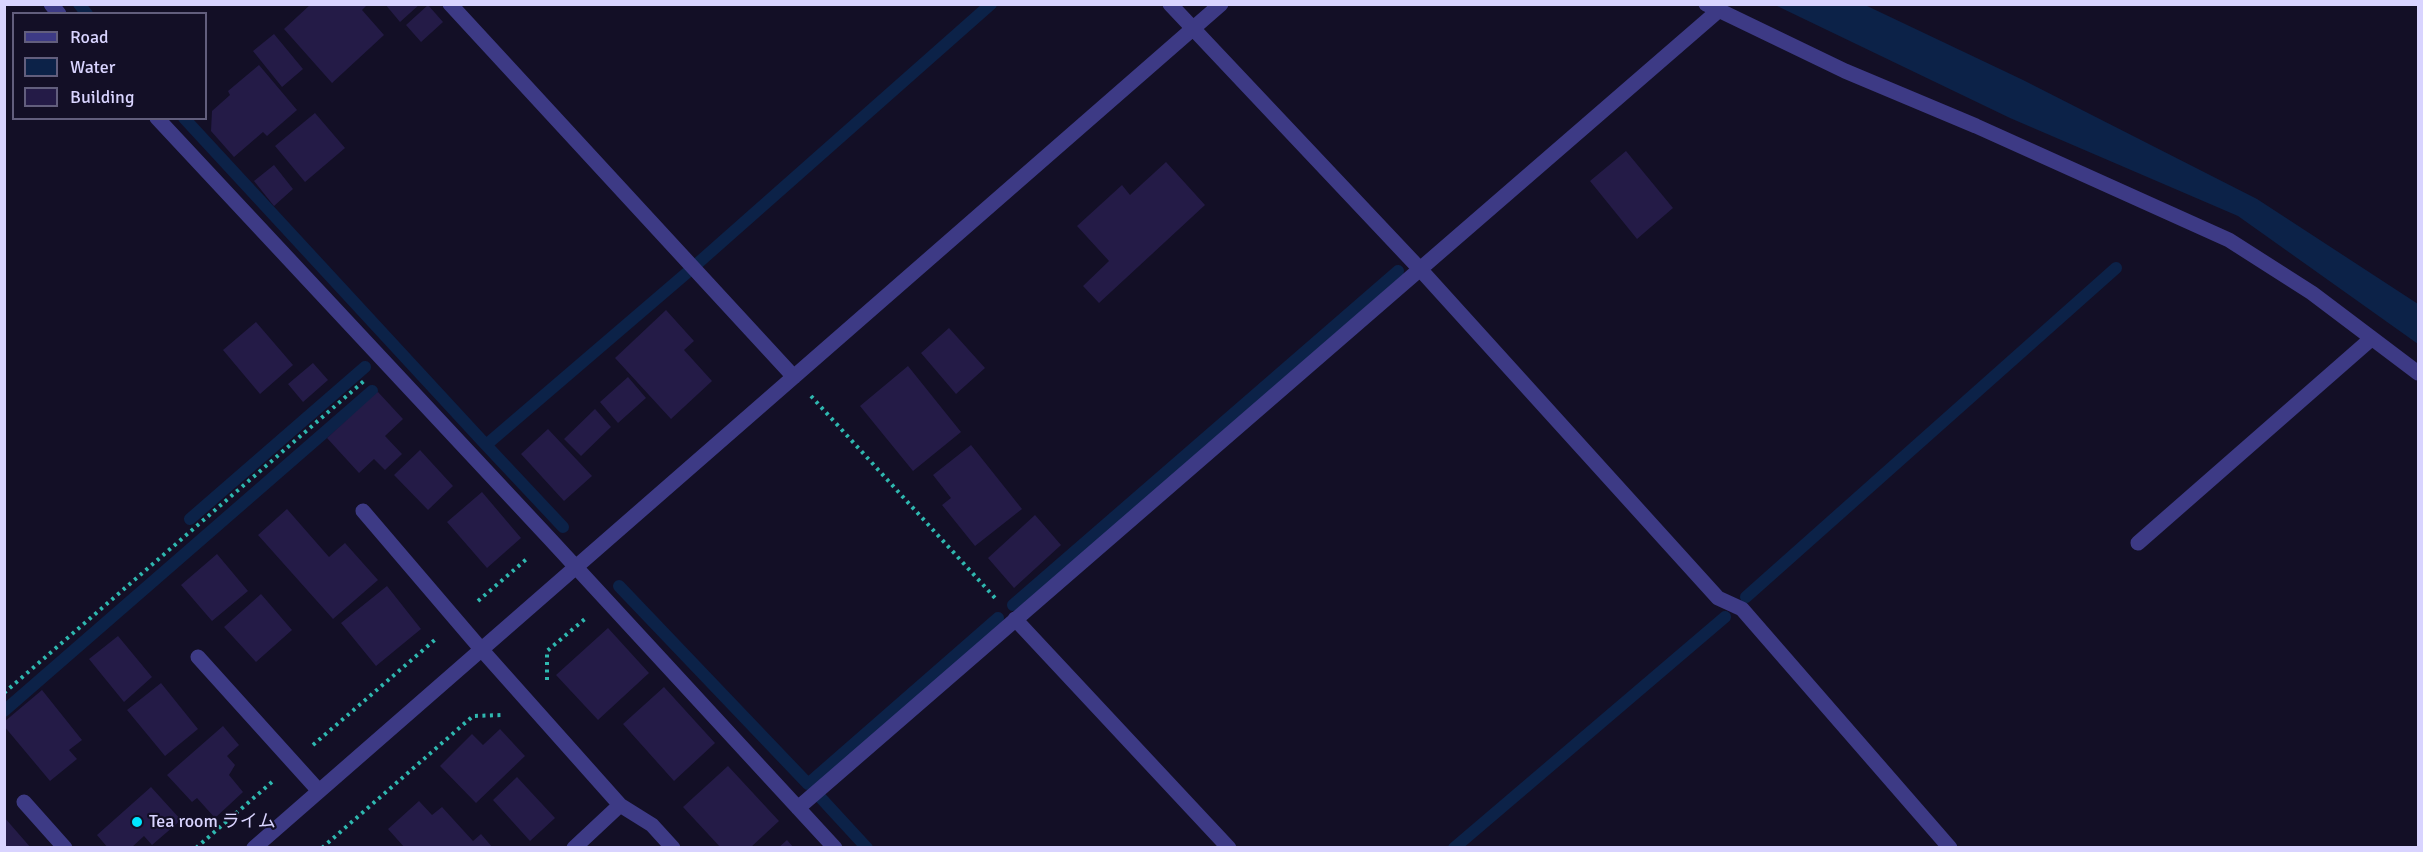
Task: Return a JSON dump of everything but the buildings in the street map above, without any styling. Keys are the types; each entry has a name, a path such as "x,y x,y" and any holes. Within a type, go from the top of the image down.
{"street":[{"path":"450,4 794,377"},
{"path":"1170,4 1419,268 1718,598 1742,609 1950,848"},
{"path":"254,848 1221,4"},
{"path":"798,808 1419,268 1712,8 1845,71 1976,126 2229,240 2312,293 2418,373"},
{"path":"159,120 835,848"},
{"path":"2138,543 2371,339"},
{"path":"363,511 481,649 621,805 652,825 673,848"},
{"path":"1015,619 1229,848"},
{"path":"198,657 319,791"},
{"path":"24,802 65,848"},
{"path":"574,848 621,805"}],"path":[{"path":"4,693 385,363"},
{"path":"794,377 1015,619"},
{"path":"196,848 550,539"},
{"path":"547,687 547,651 607,600"},
{"path":"322,848 473,716 510,715"}],"water":[{"path":"1775,5 1865,5 2023,80 2257,199 2418,304 2418,344 2238,216 2010,118"}],"waterway":[{"path":"79,4 85,12"},
{"path":"186,120 486,445 689,271 991,4"},
{"path":"1746,597 2116,268"},
{"path":"1013,605 1398,271"},
{"path":"190,519 365,367"},
{"path":"4,711 372,391"},
{"path":"486,445 563,527"},
{"path":"619,586 808,784 998,618"},
{"path":"1454,848 1725,617"},
{"path":"820,797 867,848"}],"place":[{"name":"Tea room ライム","path":"137,822"}]}
